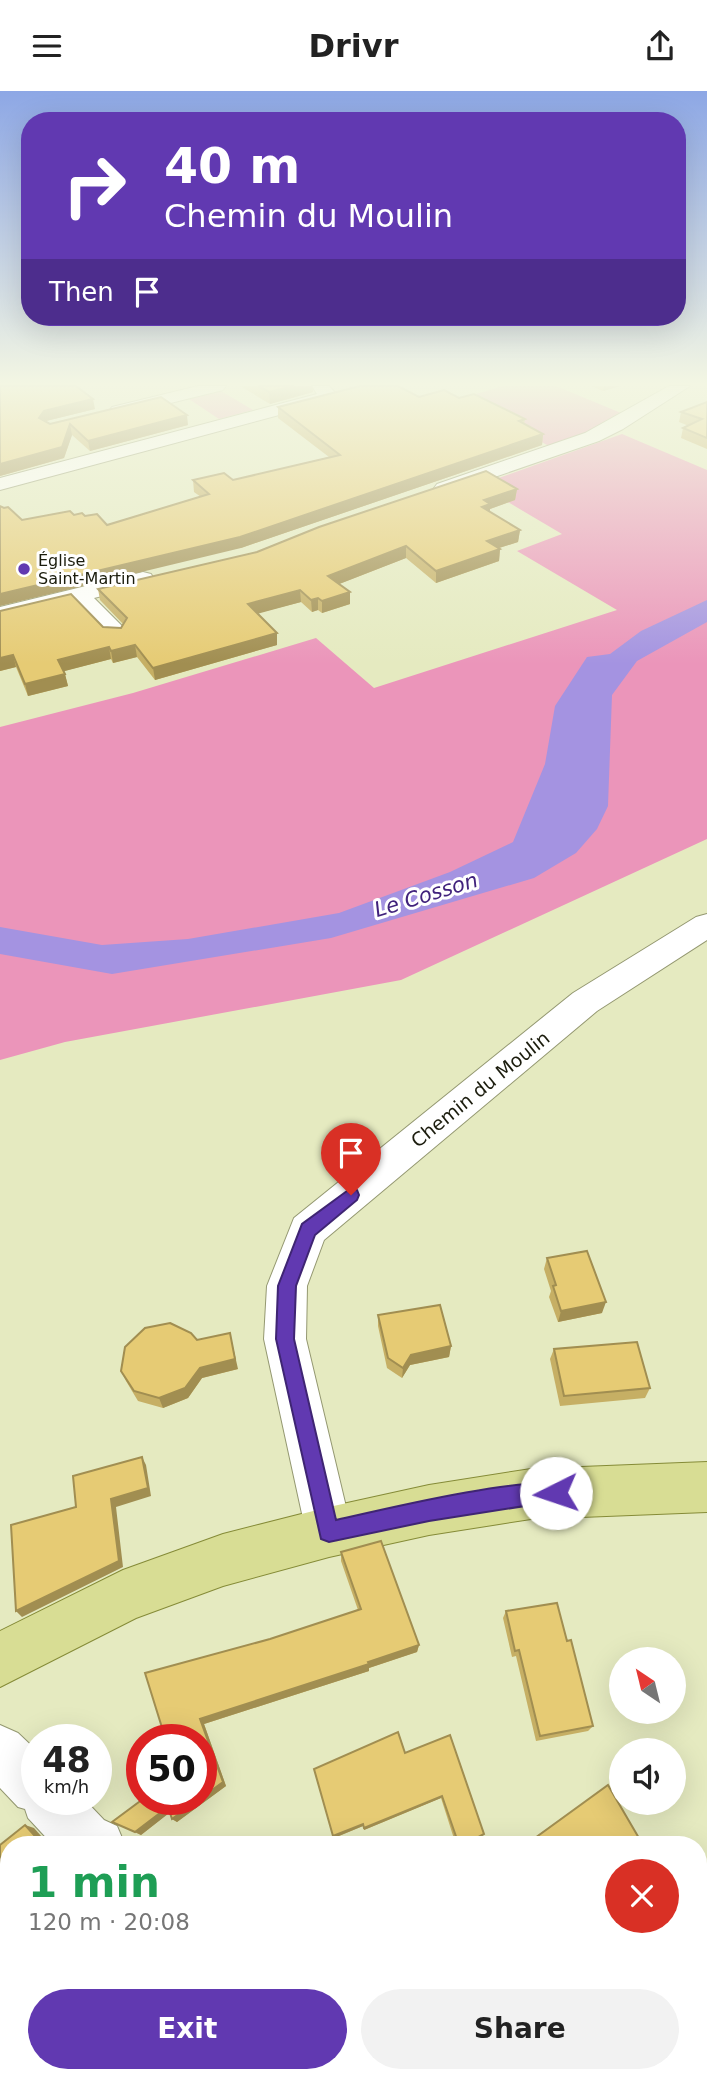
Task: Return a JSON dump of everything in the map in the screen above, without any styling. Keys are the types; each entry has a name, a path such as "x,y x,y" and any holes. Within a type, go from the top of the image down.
{"main road":[{"path":"0,1660 122,1596 223,1560 329,1532 429,1510 531,1494 707,1487"}],"street":[{"path":"0,484 20,479"},
{"path":"428,493 469,479"},
{"path":"0,614 162,575"},
{"path":"78,594 115,632"},
{"name":"Chemin du Moulin","path":"329,1532 285,1339 287,1286 308,1230 585,1002 707,925"},
{"path":"0,1752 21,1772"},
{"path":"62,1815 82,1836"}],"shaded area":[{"path":"496,479 707,479 707,839 401,980 65,1042 0,1060 0,727 133,693 316,638 374,688 617,610 517,551 562,534 479,485"}],"water":[{"name":"Le Cosson","path":"707,600 707,622 637,661 612,695 608,806 597,829 576,853 534,878 331,938 112,974 0,954 0,927 102,945 188,939 339,913 450,872 513,842 545,764 555,706 587,657 610,654 641,631"}],"building":[{"path":"411,479 240,537 0,594 0,506 8,507 22,520 70,511 74,515 97,514 107,525 209,494 193,480"},
{"path":"462,479 500,479 517,489 484,500 490,504 482,507 520,530 487,541 500,549 436,571 406,546 328,576 350,592 322,601 318,598 311,600 300,590 248,604 277,633 153,668 135,645 111,651 109,647 58,660 65,674 25,684 13,655 0,658 0,611 71,594 103,627 121,628 127,618 98,589 257,552 319,527"},
{"path":"587,1251 606,1302 561,1311 547,1258"},
{"path":"440,1305 451,1346 411,1355 403,1368 388,1358 378,1315"},
{"path":"170,1323 191,1333 197,1340 230,1333 235,1359 200,1368 185,1388 159,1398 134,1391 121,1371 125,1347 145,1328"},
{"path":"637,1342 650,1388 564,1396 554,1349"},
{"path":"142,1457 148,1488 111,1499 119,1561 16,1611 11,1525 76,1507 73,1476"},
{"path":"381,1541 419,1645 200,1719 202,1724 161,1724 145,1673 270,1639 361,1609 341,1552"},
{"path":"557,1603 567,1641 571,1640 593,1726 540,1736 519,1650 515,1651 506,1611"},
{"path":"398,1732 405,1753 450,1735 484,1834 456,1836 442,1796 364,1828 363,1824 333,1836 314,1769"},
{"path":"217,1766 223,1782 217,1786"},
{"path":"608,1785 609,1815 626,1815 638,1836 538,1836"},
{"path":"126,1812 126,1815 157,1815 135,1832 112,1822"},
{"path":"25,1825 35,1836 11,1836"}],"place":[{"name":"Église Saint-Martin","path":"24,569"}],"route":[{"path":"351,1195 308,1230 287,1286 285,1339 329,1532 429,1510 531,1494 556,1493"}]}
